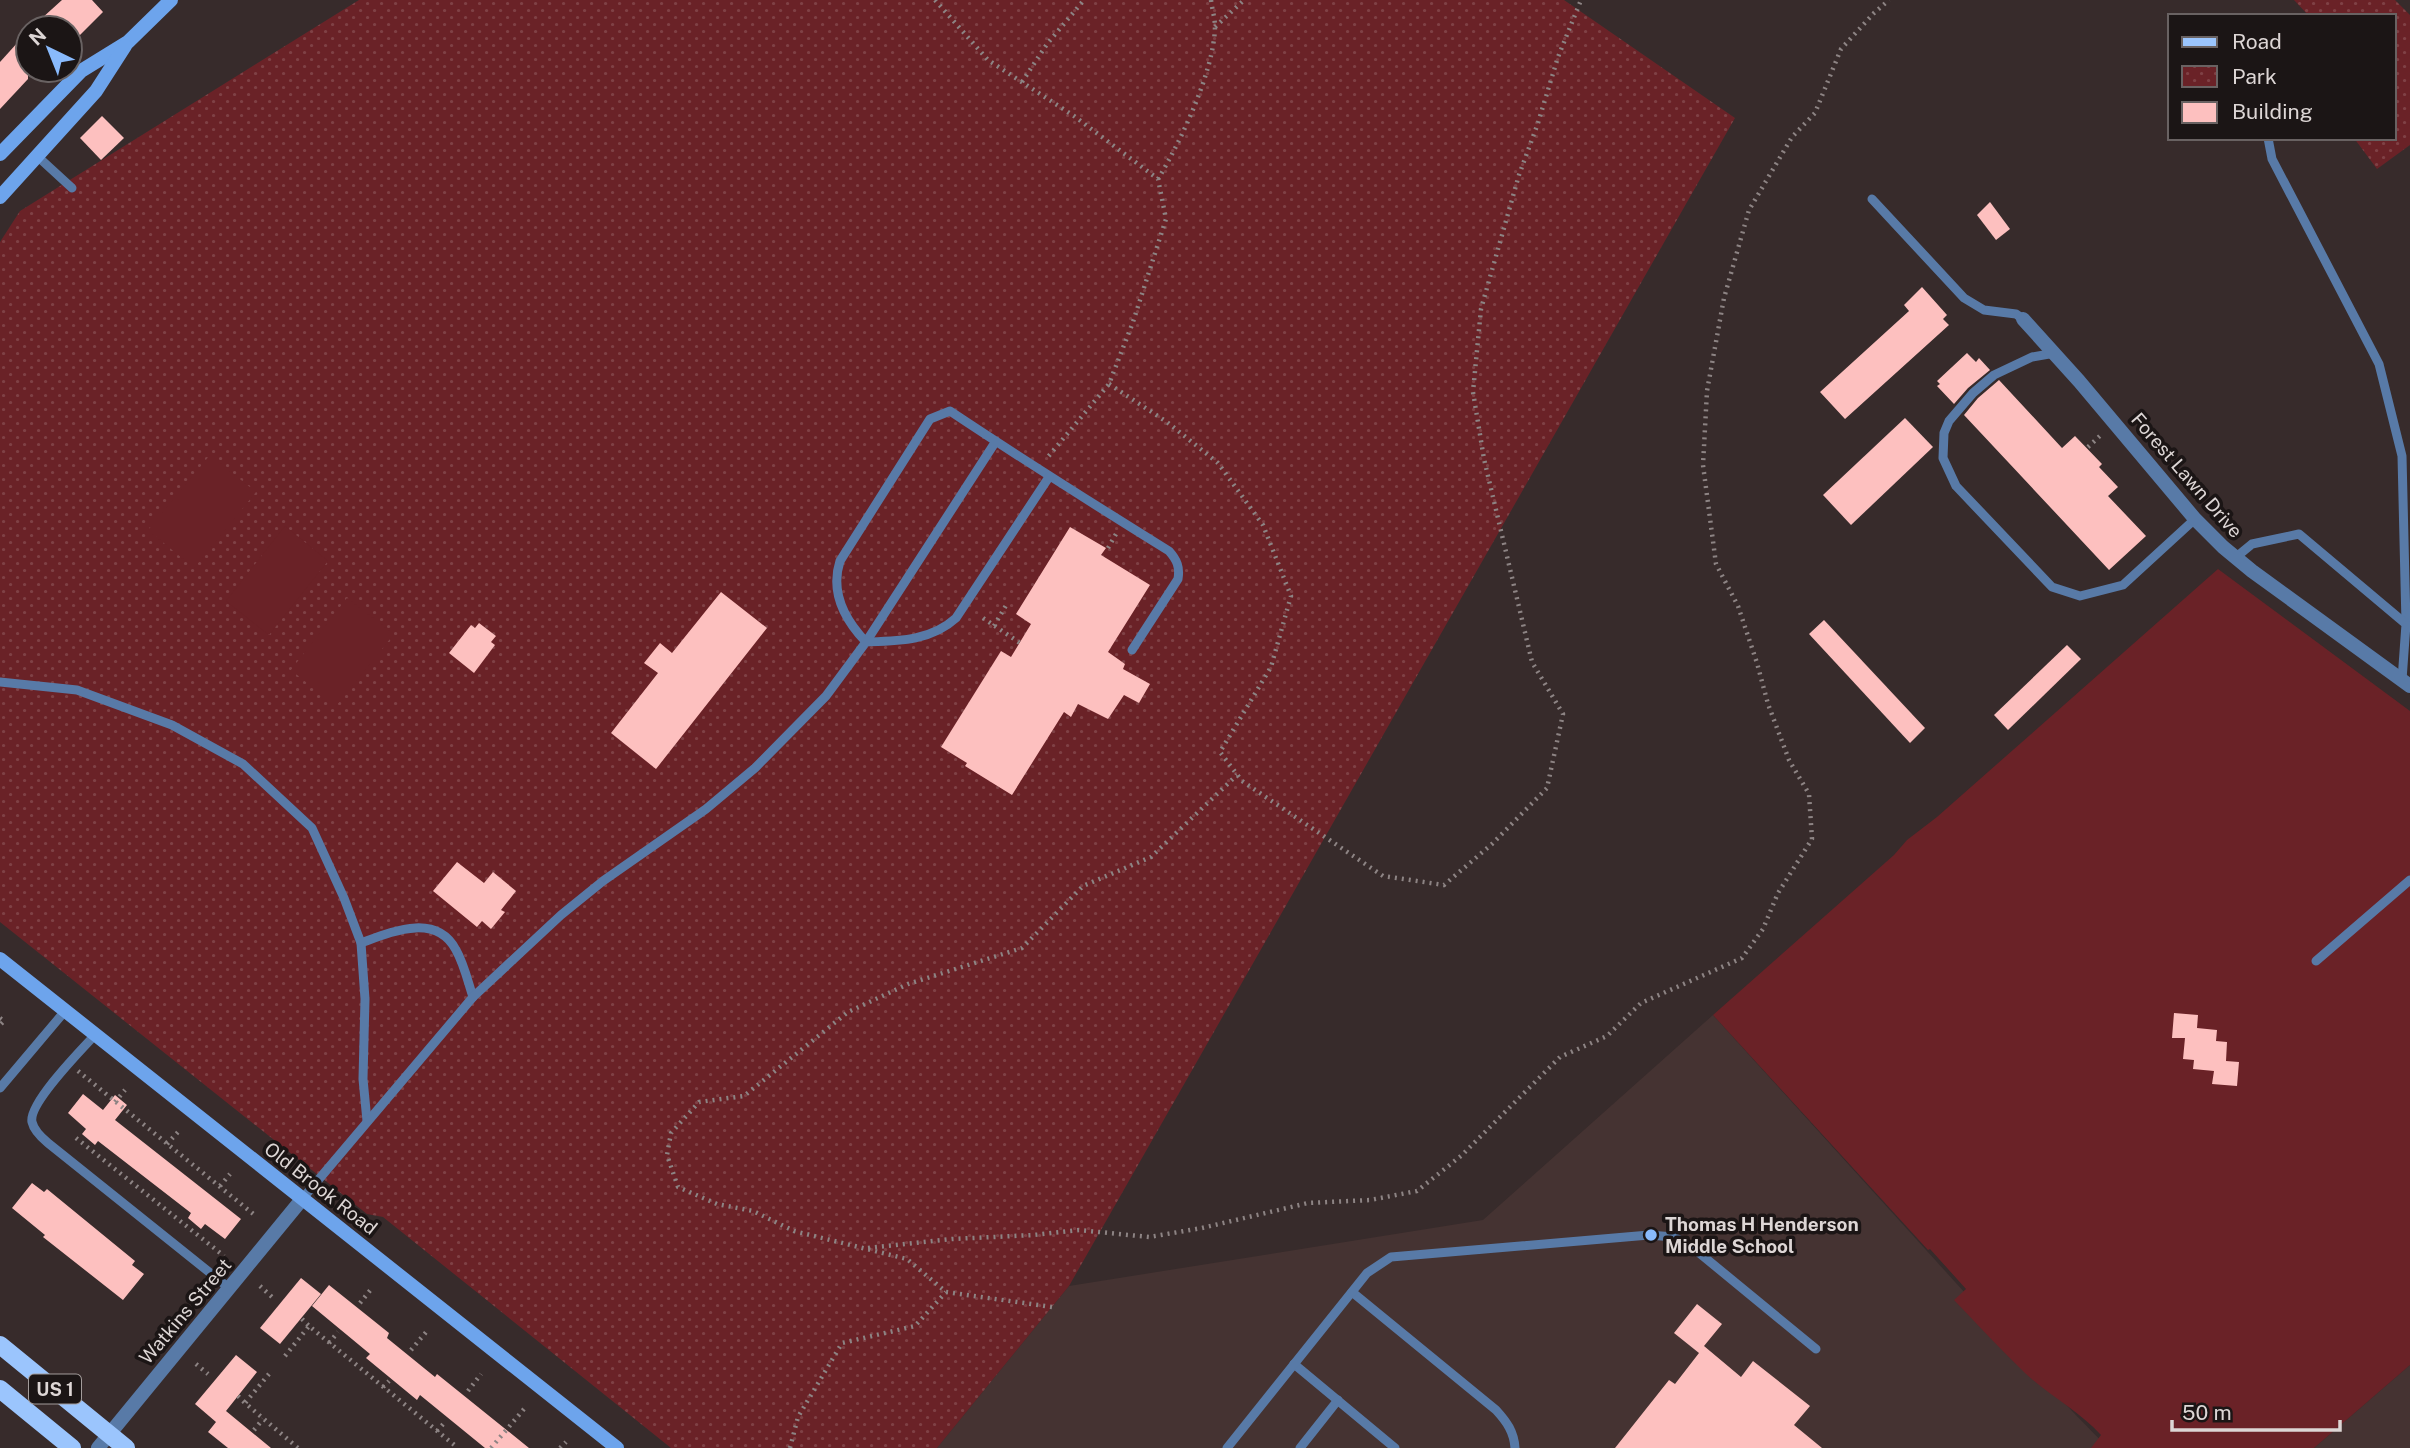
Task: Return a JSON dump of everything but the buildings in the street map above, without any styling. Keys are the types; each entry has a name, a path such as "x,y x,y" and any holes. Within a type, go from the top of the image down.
{"main road":[{"name":"US 1","path":"0,1345 104,1441 126,1448"},
{"name":"US 1","path":"0,1390 72,1448"}],"street":[{"path":"0,197 96,91 128,42 171,0"},
{"path":"0,154 81,71 128,42"},
{"name":"Forest Lawn Drive","path":"2023,319 2195,519 2235,558 2406,683"},
{"name":"Old Brook Road","path":"0,958 617,1448"},
{"name":"Watkins Street","path":"104,1441 303,1198"}],"lane":[{"path":"2268,140 2272,159 2379,364 2402,456 2406,683"},
{"path":"36,155 72,188"},
{"path":"1871,199 1964,298 1984,310 2016,314 2023,319"},
{"path":"2055,353 2032,357 1994,375 1973,393 1950,421 1944,433 1943,458 1956,486 2052,587 2080,596 2123,585 2195,519"},
{"path":"866,642 850,625 841,603 836,575 840,561 930,419 950,411 1049,477 1169,551 1176,559 1180,570 1178,579 1132,650"},
{"path":"303,1198 472,997 561,915 603,881 706,808 755,768 817,705 866,642 996,442"},
{"path":"866,642 918,638 948,626 956,618 1049,477"},
{"path":"2235,558 2252,544 2299,534 2406,624"},
{"path":"0,682 77,690 172,725 243,764 312,828 361,943 365,999 363,1079 368,1121"},
{"path":"2316,961 2410,880"},
{"path":"361,943 404,928 419,927 440,933 457,950 472,997"},
{"path":"0,1087 65,1011"},
{"path":"95,1035 36,1106 31,1121 35,1129 48,1143 229,1288"},
{"path":"1227,1448 1367,1273 1391,1257 1662,1235 1674,1237 1692,1247 1816,1349"},
{"path":"1352,1292 1496,1410 1513,1434 1515,1448"},
{"path":"1294,1364 1392,1447"},
{"path":"1300,1448 1338,1400"}],"path":[{"path":"935,0 988,60 1074,116 1158,179"},
{"path":"1022,82 1047,44 1084,0"},
{"path":"1037,469 1110,384 1166,219 1158,179 1175,150 1210,58 1215,27 1211,0"},
{"path":"1215,27 1244,0"},
{"path":"1110,384 1167,422 1218,463 1263,525 1291,596 1271,667 1220,752 1242,781 1383,876 1444,884 1492,844 1547,788 1563,714 1532,662 1484,459 1473,392 1481,309 1519,175 1581,0"},
{"path":"868,1248 1079,1230 1149,1237 1202,1228 1308,1203 1370,1200 1417,1191 1462,1155 1560,1058 1607,1036 1642,1003 1742,958 1763,929 1778,893 1812,839 1809,794 1789,760 1768,704 1738,606 1716,564 1703,465 1707,391 1724,298 1749,211 1792,137 1815,113 1841,48 1889,0"},
{"path":"2088,447 2106,430"},
{"path":"1108,548 1117,533"},
{"path":"994,626 1007,602"},
{"path":"983,618 1020,642"},
{"path":"1052,1307 946,1292 907,1259 794,1231 753,1211 717,1204 678,1187 667,1156 671,1133 699,1102 744,1096 848,1012 908,984 1022,948 1083,886 1151,857 1237,775"},
{"path":"0,1018 4,1021 0,1026"},
{"path":"73,1067 257,1217"},
{"path":"115,1102 125,1090"},
{"path":"167,1144 178,1132"},
{"path":"76,1138 224,1256"},
{"path":"220,1186 230,1174"},
{"path":"260,1286 272,1297"},
{"path":"360,1303 372,1288"},
{"path":"790,1448 798,1417 842,1343 915,1326 946,1292"},
{"path":"302,1319 458,1448"},
{"path":"285,1356 309,1326"},
{"path":"411,1350 427,1331"},
{"path":"329,1343 338,1332"},
{"path":"195,1364 208,1374"},
{"path":"245,1403 269,1374"},
{"path":"468,1391 481,1374"},
{"path":"383,1387 388,1381"},
{"path":"238,1396 298,1448"},
{"path":"491,1448 524,1409"},
{"path":"254,1430 263,1419"},
{"path":"437,1432 446,1421"},
{"path":"560,1448 566,1442"}],"shaded area":[{"name":"Thomas H Henderson Middle School","path":"1713,1015 2108,1448 937,1448 1069,1286 1483,1220"},
{"path":"2410,1365 2410,1448 2314,1448"}],"green space":[{"path":"359,0 1564,0 1735,118 1069,1286 937,1448 671,1448 383,1217 367,1214 0,922 0,242 20,211"},
{"path":"2294,0 2395,0 2410,15 2410,145 2377,169 2355,140 2396,140 2396,14 2307,14"},
{"path":"210,455 256,492 194,568 148,530"},
{"path":"285,526 328,561 269,635 226,601"},
{"path":"2218,569 2410,711 2410,1365 2314,1448 2091,1448 2101,1435 2026,1374 1954,1300 1966,1289 1713,1015 1894,855 1907,840 1937,817"},
{"path":"347,598 394,634 336,706 291,670"}],"place":[{"name":"Thomas H Henderson Middle School","path":"1651,1235"}]}
